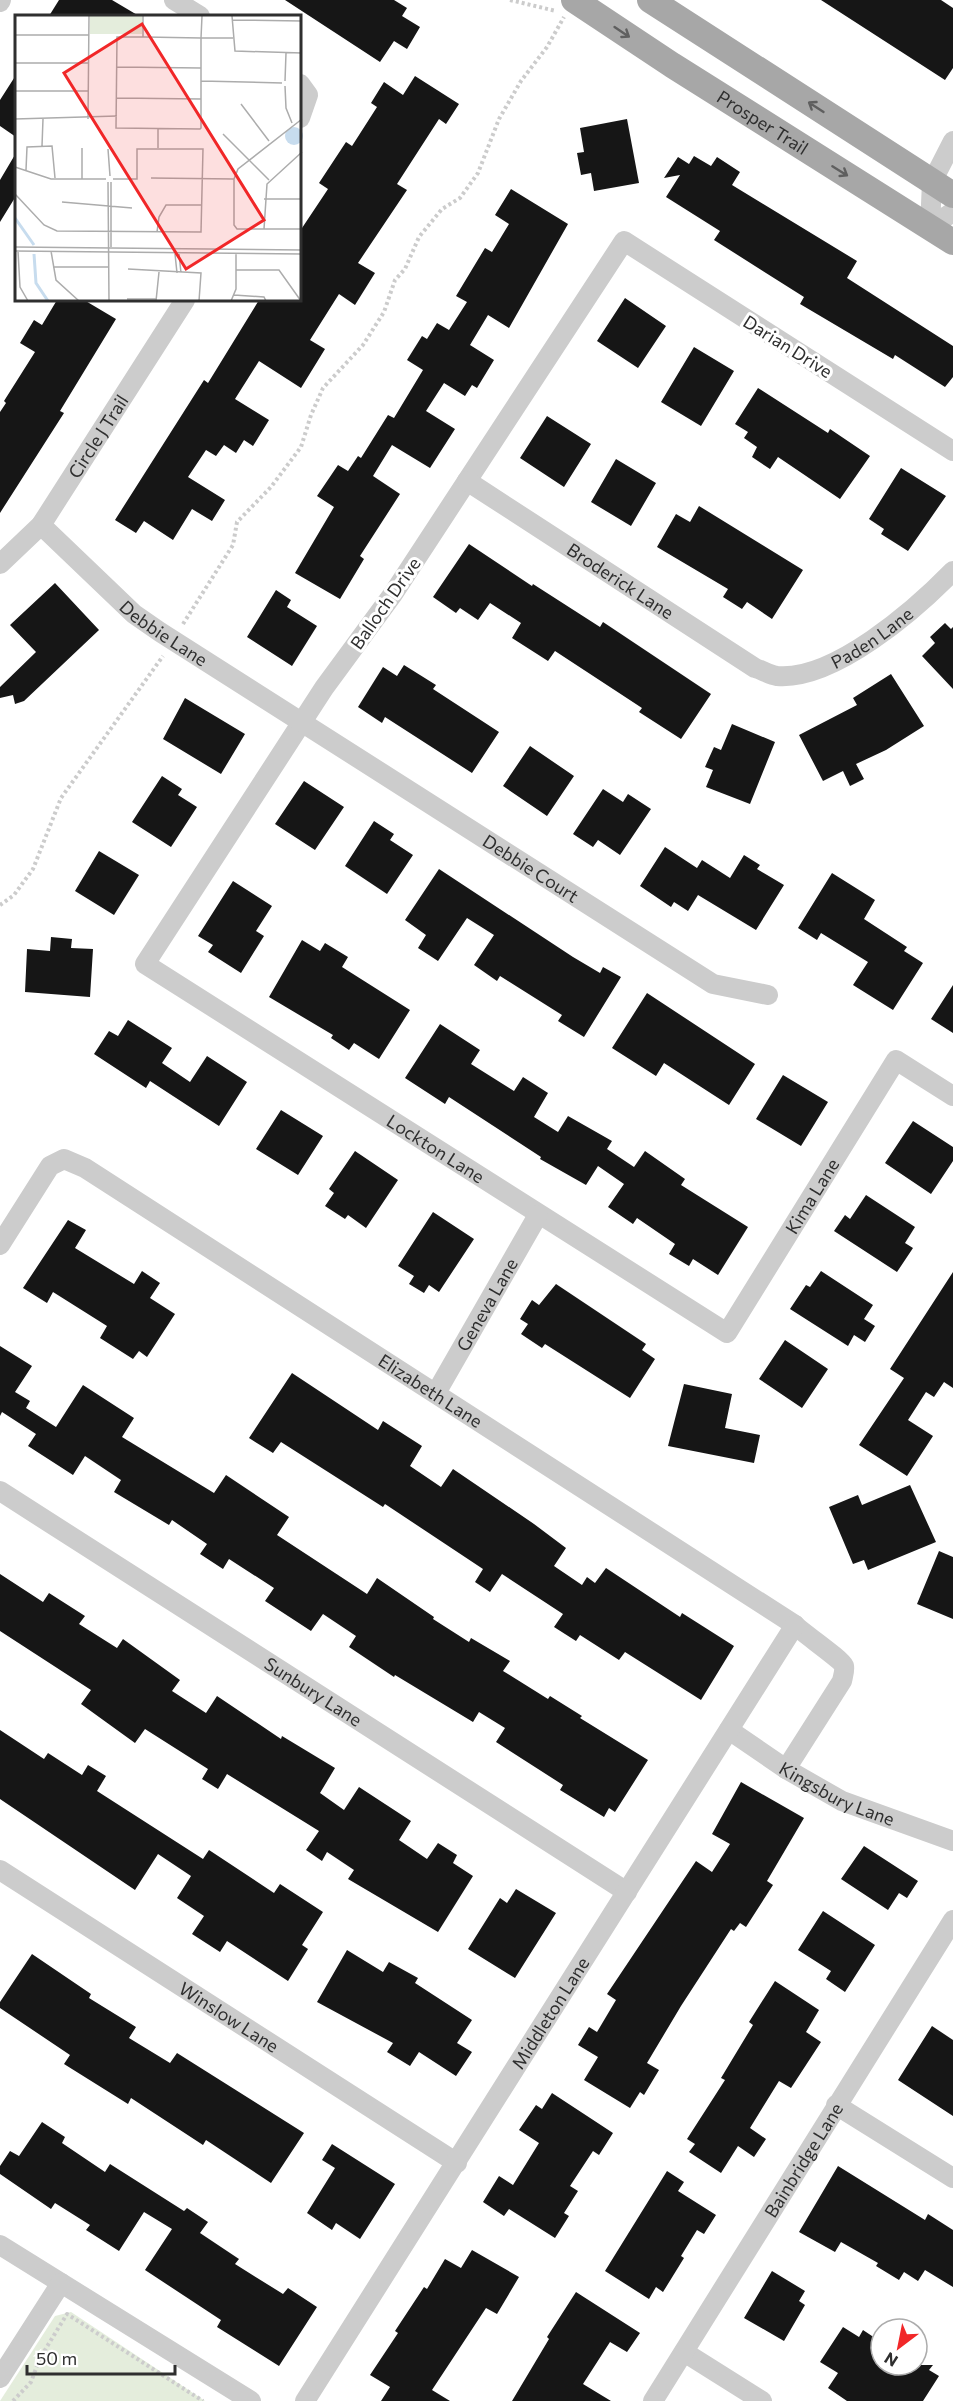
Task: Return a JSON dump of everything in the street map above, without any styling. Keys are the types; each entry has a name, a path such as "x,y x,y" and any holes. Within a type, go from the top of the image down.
{"main road":[{"path":"650,0 942,188"},
{"name":"Prosper Trail","path":"570,7 672,65 953,242"}],"street":[{"path":"174,0 198,15"},
{"path":"930,227 953,141"},
{"path":"930,227 953,212"},
{"name":"Darian Drive","path":"624,241 953,451"},
{"name":"Balloch Drive","path":"145,964 302,722 393,594 624,241"},
{"name":"Circle J Trail","path":"0,564 41,525 184,302"},
{"name":"Broderick Lane","path":"467,481 755,668 775,676"},
{"name":"Debbie Lane","path":"41,525 134,614 302,722"},
{"name":"Paden Lane","path":"775,676 802,674 854,651 910,612 953,571"},
{"name":"Debbie Court","path":"302,722 714,984 768,995"},
{"name":"Lockton Lane","path":"145,964 538,1215 728,1333"},
{"name":"Kima Lane","path":"728,1333 896,1060 953,1095"},
{"name":"Elizabeth Lane","path":"0,1245 50,1166 64,1159 85,1168 795,1625 812,1642 837,1658 844,1665 844,1673 786,1769"},
{"name":"Geneva Lane","path":"436,1393 538,1215"},
{"name":"Sunbury Lane","path":"0,1491 627,1892"},
{"name":"Middleton Lane","path":"304,2401 457,2163 795,1625"},
{"name":"Kingsbury Lane","path":"729,1730 786,1769 842,1801 953,1841"},
{"name":"Winslow Lane","path":"0,1870 457,2163"},
{"name":"Bainbridge Lane","path":"653,2401 953,1920"},
{"path":"836,2105 953,2178"},
{"path":"0,2245 251,2401"},
{"path":"0,2378 61,2283"},
{"path":"684,2352 762,2401"}],"path":[{"path":"0,905 14,895 33,869 61,798 173,640 233,545 237,522 271,486 301,447 311,415 323,388 363,345 384,312 395,280 405,269 419,237 442,209 460,198 478,173 499,119 521,81 547,47 570,7"},
{"path":"14,2401 31,2382 40,2358 67,2314 203,2401"}],"green space":[{"path":"71,2312 205,2401 0,2401 55,2316"}],"building":[{"path":"59,0 112,0 137,15 50,15"},
{"path":"285,0 394,0 407,8 402,16 420,27 407,49 394,41 380,62"},
{"path":"821,0 941,0 953,8 953,68 945,80"},
{"path":"415,76 459,104 446,124 439,119 397,184 407,190 358,263 375,273 355,305 339,294 310,340 325,349 301,388 259,361 235,399 269,420 253,446 244,440 236,453 224,445 216,456 206,450 188,477 225,500 212,521 192,509 173,540 144,521 136,533 115,520 204,380 208,383 258,302 302,302 302,228 328,189 319,183 346,142 352,146 377,107 371,103 384,82 403,95"},
{"path":"15,77 15,136 0,126 0,100"},
{"path":"627,119 639,183 594,191 591,173 581,175 577,153 584,152 580,128"},
{"path":"15,155 15,198 0,222 0,180"},
{"path":"694,156 711,166 717,157 740,172 732,185 857,261 847,278 953,346 953,377 945,387 895,355 893,359 800,304 804,297 714,240 720,231 666,197 680,175 664,178 678,157 689,164"},
{"path":"511,189 568,224 509,328 488,315 470,345 494,360 477,388 472,385 465,396 444,383 426,411 455,429 430,468 392,445 373,476 400,494 360,556 364,559 340,599 295,573 334,507 317,496 338,465 348,471 358,456 361,458 388,415 394,418 423,370 407,360 422,336 427,339 437,323 449,330 467,302 456,296 485,248 492,252 509,224 495,215"},
{"path":"625,298 666,326 638,368 597,341"},
{"path":"56,302 87,302 116,319 60,411 64,413 0,513 0,412 6,403 4,401 35,352 20,343 34,320 42,325"},
{"path":"694,347 734,371 701,426 661,402"},
{"path":"758,388 828,433 830,429 870,456 840,499 778,457 770,469 752,457 757,447 744,438 748,432 735,424"},
{"path":"547,416 591,444 564,487 520,458"},
{"path":"616,459 656,483 631,526 591,502"},
{"path":"901,468 946,496 908,551 881,534 884,529 869,519"},
{"path":"699,506 803,570 772,619 747,602 742,609 723,597 728,589 657,547 676,514 690,522"},
{"path":"469,544 600,627 603,622 711,694 681,739 639,712 642,708 555,651 548,661 512,638 521,623 490,603 478,620 460,608 456,613 433,597"},
{"path":"55,583 99,630 24,701 15,704 13,695 0,698 0,687 36,652 10,625"},
{"path":"276,590 291,600 287,607 317,626 292,666 247,637"},
{"path":"945,623 951,629 953,627 953,689 922,656 935,643 930,637"},
{"path":"404,665 436,685 433,689 499,732 472,773 385,717 382,723 358,707 383,667 397,676"},
{"path":"891,674 924,726 886,750 856,764 864,779 850,786 843,771 823,781 799,735 857,705 853,698"},
{"path":"185,698 245,734 221,774 163,739"},
{"path":"732,724 775,742 750,804 706,787 713,770 705,767 714,747 721,750"},
{"path":"530,746 574,776 547,816 503,786"},
{"path":"162,776 182,789 178,795 197,807 171,847 132,822"},
{"path":"304,781 344,807 315,850 275,824"},
{"path":"603,789 623,802 628,794 651,809 620,855 598,840 593,847 573,834"},
{"path":"374,821 394,834 390,840 413,855 387,894 345,866"},
{"path":"665,847 697,868 702,860 730,878 744,855 760,865 757,869 784,885 756,930 698,895 688,911 674,902 671,907 640,886"},
{"path":"99,851 139,875 114,915 75,891"},
{"path":"439,869 573,957 600,973 603,967 621,977 584,1037 558,1021 562,1015 500,976 497,981 474,965 494,935 467,918 438,961 418,948 426,935 405,920"},
{"path":"832,873 875,900 864,919 907,947 904,951 923,963 893,1010 853,985 868,962 821,933 817,940 798,928"},
{"path":"233,881 272,906 256,931 264,936 241,973 208,952 213,945 198,936"},
{"path":"51,937 72,939 71,948 93,949 90,997 25,992 27,949 50,951"},
{"path":"302,940 320,951 325,943 348,957 342,967 410,1010 379,1059 354,1043 349,1050 331,1038 333,1035 269,997"},
{"path":"953,985 953,1033 931,1019"},
{"path":"647,993 755,1064 729,1105 664,1063 656,1076 612,1048"},
{"path":"128,1020 172,1048 162,1063 190,1082 207,1056 247,1082 219,1126 150,1081 146,1088 94,1054 109,1031 118,1036"},
{"path":"440,1024 480,1050 471,1064 514,1091 523,1077 548,1093 534,1117 558,1132 568,1116 612,1141 607,1149 634,1167 645,1151 685,1179 681,1185 748,1227 718,1275 693,1259 689,1266 669,1254 675,1244 637,1218 633,1224 608,1207 624,1184 598,1166 586,1185 540,1159 541,1157 449,1097 445,1104 405,1078"},
{"path":"783,1075 828,1102 801,1146 756,1119"},
{"path":"281,1110 323,1136 298,1175 256,1149"},
{"path":"913,1121 953,1147 953,1161 931,1194 885,1163"},
{"path":"355,1151 398,1180 366,1228 348,1215 345,1219 325,1206 334,1193 329,1189"},
{"path":"866,1195 915,1227 905,1243 913,1248 897,1272 834,1231 845,1215 850,1219"},
{"path":"433,1212 474,1239 439,1292 429,1285 424,1293 409,1284 414,1276 398,1266"},
{"path":"68,1220 86,1230 75,1248 134,1284 142,1271 160,1283 150,1298 175,1314 147,1357 139,1351 133,1359 100,1338 107,1326 53,1292 47,1303 23,1288"},
{"path":"821,1271 873,1305 864,1319 875,1326 865,1342 854,1335 848,1346 790,1309 806,1285 810,1287"},
{"path":"953,1272 953,1388 944,1382 934,1397 926,1392 908,1420 933,1436 907,1476 859,1445 904,1378 890,1369"},
{"path":"556,1284 646,1344 642,1350 655,1359 630,1398 545,1344 542,1348 521,1334 528,1324 520,1319 532,1300 539,1305"},
{"path":"785,1340 828,1369 802,1408 759,1379"},
{"path":"0,1346 32,1366 15,1392 30,1401 26,1408 56,1427 83,1385 134,1418 122,1437 214,1493 226,1475 289,1517 277,1535 367,1594 377,1578 469,1642 471,1638 510,1661 503,1671 548,1699 550,1696 582,1716 580,1718 648,1760 615,1812 609,1808 604,1817 560,1790 563,1785 496,1742 505,1728 479,1712 473,1722 395,1675 394,1677 349,1647 356,1636 323,1614 311,1631 265,1601 274,1588 229,1559 223,1569 200,1554 207,1544 172,1520 169,1525 114,1492 121,1480 85,1456 73,1475 28,1446 36,1434 2,1412 0,1416"},
{"path":"292,1373 378,1430 383,1421 422,1446 410,1466 441,1487 453,1469 534,1524 566,1548 554,1566 582,1585 587,1577 595,1583 606,1568 680,1617 682,1613 734,1646 701,1700 625,1652 619,1660 580,1635 576,1641 554,1627 563,1614 502,1574 490,1592 475,1582 483,1569 385,1504 383,1507 281,1442 273,1453 249,1438"},
{"path":"684,1384 732,1394 725,1428 760,1435 754,1463 668,1446"},
{"path":"910,1485 936,1542 868,1570 864,1560 853,1564 829,1507 858,1495 862,1505"},
{"path":"939,1551 953,1557 953,1619 917,1604"},
{"path":"0,1574 43,1602 49,1593 85,1616 79,1624 117,1648 123,1639 180,1680 172,1691 206,1713 217,1696 281,1739 282,1736 335,1768 320,1793 344,1810 359,1787 411,1821 399,1840 427,1859 438,1843 457,1855 453,1863 473,1876 438,1932 348,1879 354,1870 327,1852 322,1861 306,1850 319,1831 227,1774 218,1789 202,1779 208,1769 145,1729 135,1743 81,1704 91,1690 0,1631"},
{"path":"0,1730 44,1759 48,1753 82,1775 88,1765 106,1776 97,1791 203,1859 209,1850 274,1893 280,1884 323,1912 302,1945 308,1949 288,1981 227,1941 220,1952 192,1934 204,1916 177,1898 191,1876 158,1854 135,1890 0,1799"},
{"path":"741,1782 804,1818 767,1881 773,1885 746,1927 740,1923 734,1931 731,1929 681,2006 647,2063 659,2070 644,2095 640,2092 630,2108 584,2080 598,2057 578,2045 589,2027 597,2032 616,2000 607,1994 696,1861 712,1872 730,1844 712,1834"},
{"path":"864,1846 918,1881 907,1898 899,1893 888,1910 841,1879"},
{"path":"516,1889 556,1913 515,1978 468,1949 500,1898 507,1903"},
{"path":"823,1911 875,1945 845,1992 826,1979 831,1971 798,1950"},
{"path":"347,1950 383,1972 389,1962 418,1978 415,1983 472,2020 457,2043 472,2052 456,2076 419,2052 410,2066 387,2052 393,2043 317,2002"},
{"path":"32,1954 91,1994 89,1998 136,2027 129,2038 170,2063 177,2053 304,2133 271,2183 206,2140 203,2145 131,2098 128,2104 64,2064 70,2055 0,2008 0,2002"},
{"path":"775,1981 819,2010 806,2032 821,2042 791,2088 779,2081 750,2128 766,2139 754,2157 738,2146 721,2173 689,2152 695,2144 687,2139 725,2080 721,2078 753,2025 749,2022"},
{"path":"932,2026 953,2040 953,2116 898,2080"},
{"path":"552,2093 613,2133 599,2155 593,2151 570,2186 578,2191 564,2213 569,2216 555,2238 509,2209 504,2216 483,2202 499,2176 513,2185 539,2143 519,2130 536,2105 542,2109"},
{"path":"42,2122 65,2137 62,2143 105,2172 110,2164 184,2211 187,2208 208,2222 200,2233 239,2259 235,2264 283,2294 288,2288 317,2307 279,2366 217,2327 221,2320 145,2270 172,2229 144,2212 119,2251 86,2230 90,2225 55,2203 51,2209 0,2174 0,2166 10,2151 19,2156"},
{"path":"332,2144 395,2184 360,2239 336,2223 332,2230 307,2213 335,2168 322,2160"},
{"path":"838,2166 925,2220 928,2214 953,2230 953,2287 925,2270 918,2281 904,2272 899,2280 876,2266 878,2263 841,2242 835,2252 799,2232"},
{"path":"667,2171 684,2182 678,2191 716,2215 704,2234 697,2230 681,2256 684,2258 663,2292 656,2287 649,2299 605,2271"},
{"path":"472,2250 519,2277 497,2314 486,2308 432,2390 450,2401 381,2401 390,2387 370,2375 398,2333 395,2331 424,2287 427,2289 445,2259 461,2268"},
{"path":"772,2271 805,2291 799,2301 805,2305 784,2341 744,2318"},
{"path":"576,2292 640,2333 627,2352 610,2342 583,2384 611,2401 512,2401 549,2339 547,2337"},
{"path":"843,2327 859,2337 863,2330 869,2334 869,2377 929,2377 929,2370 939,2376 923,2401 847,2401 828,2388 838,2373 820,2362"}]}
